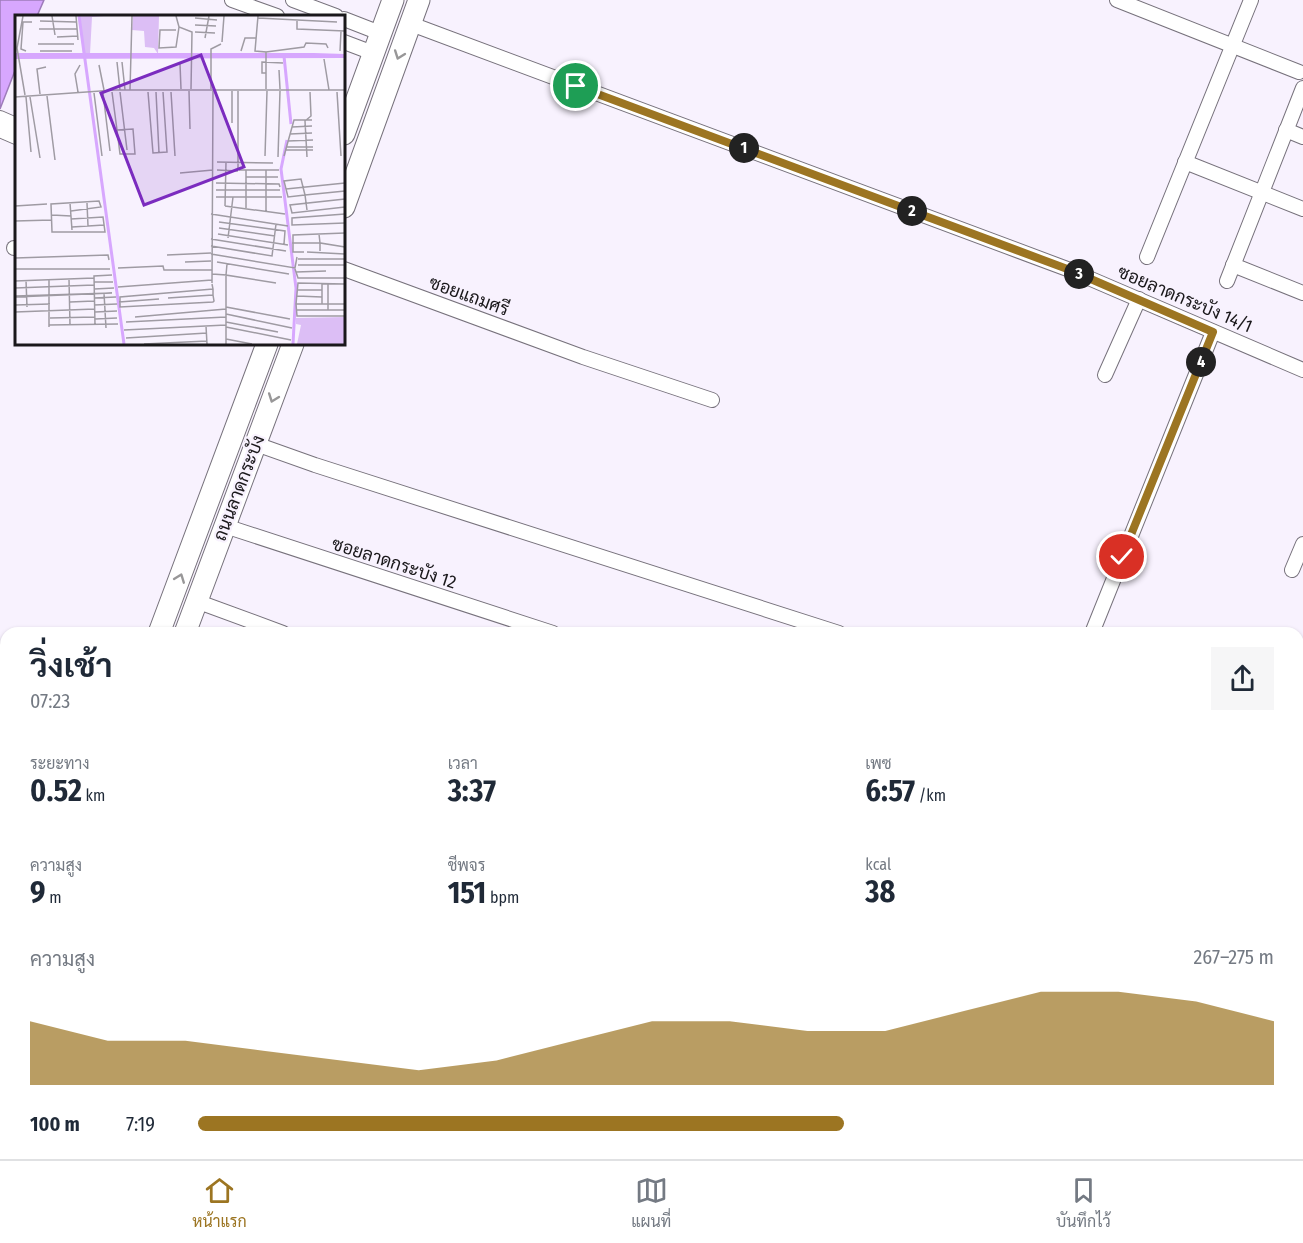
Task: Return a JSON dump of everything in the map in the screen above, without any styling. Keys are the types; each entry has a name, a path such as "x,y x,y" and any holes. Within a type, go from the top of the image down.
{"main road":[{"path":"345,131 393,0"},
{"path":"345,204 419,0"},
{"name":"ถนนลาดกระบัง","path":"161,627 267,345"},
{"name":"ถนนลาดกระบัง","path":"186,627 293,345"}],"street":[{"path":"232,0 274,15"},
{"path":"293,0 333,15"},
{"path":"1117,0 1302,74"},
{"path":"1147,257 1251,0"},
{"path":"345,20 377,43"},
{"name":"ซอยลาดกระบัง 14/1","path":"411,24 1070,270 1303,370"},
{"path":"345,42 377,43"},
{"path":"1227,281 1303,88"},
{"path":"0,118 15,125"},
{"path":"0,130 15,137"},
{"path":"1286,130 1303,137"},
{"path":"1185,162 1303,209"},
{"path":"1233,265 1303,293"},
{"name":"ซอยแถมศรี","path":"345,269 583,357 712,400"},
{"path":"1105,375 1139,299"},
{"path":"1094,627 1213,332"},
{"path":"256,444 820,627"},
{"name":"ซอยลาดกระบัง 12","path":"225,526 536,627"},
{"path":"1292,570 1303,544"},
{"path":"196,601 267,627"}],"shaded area":[{"path":"0,0 44,0 37,15 15,15 15,71 0,109"}],"route":[{"path":"576,86 1070,270 1213,332 1122,557"}]}
